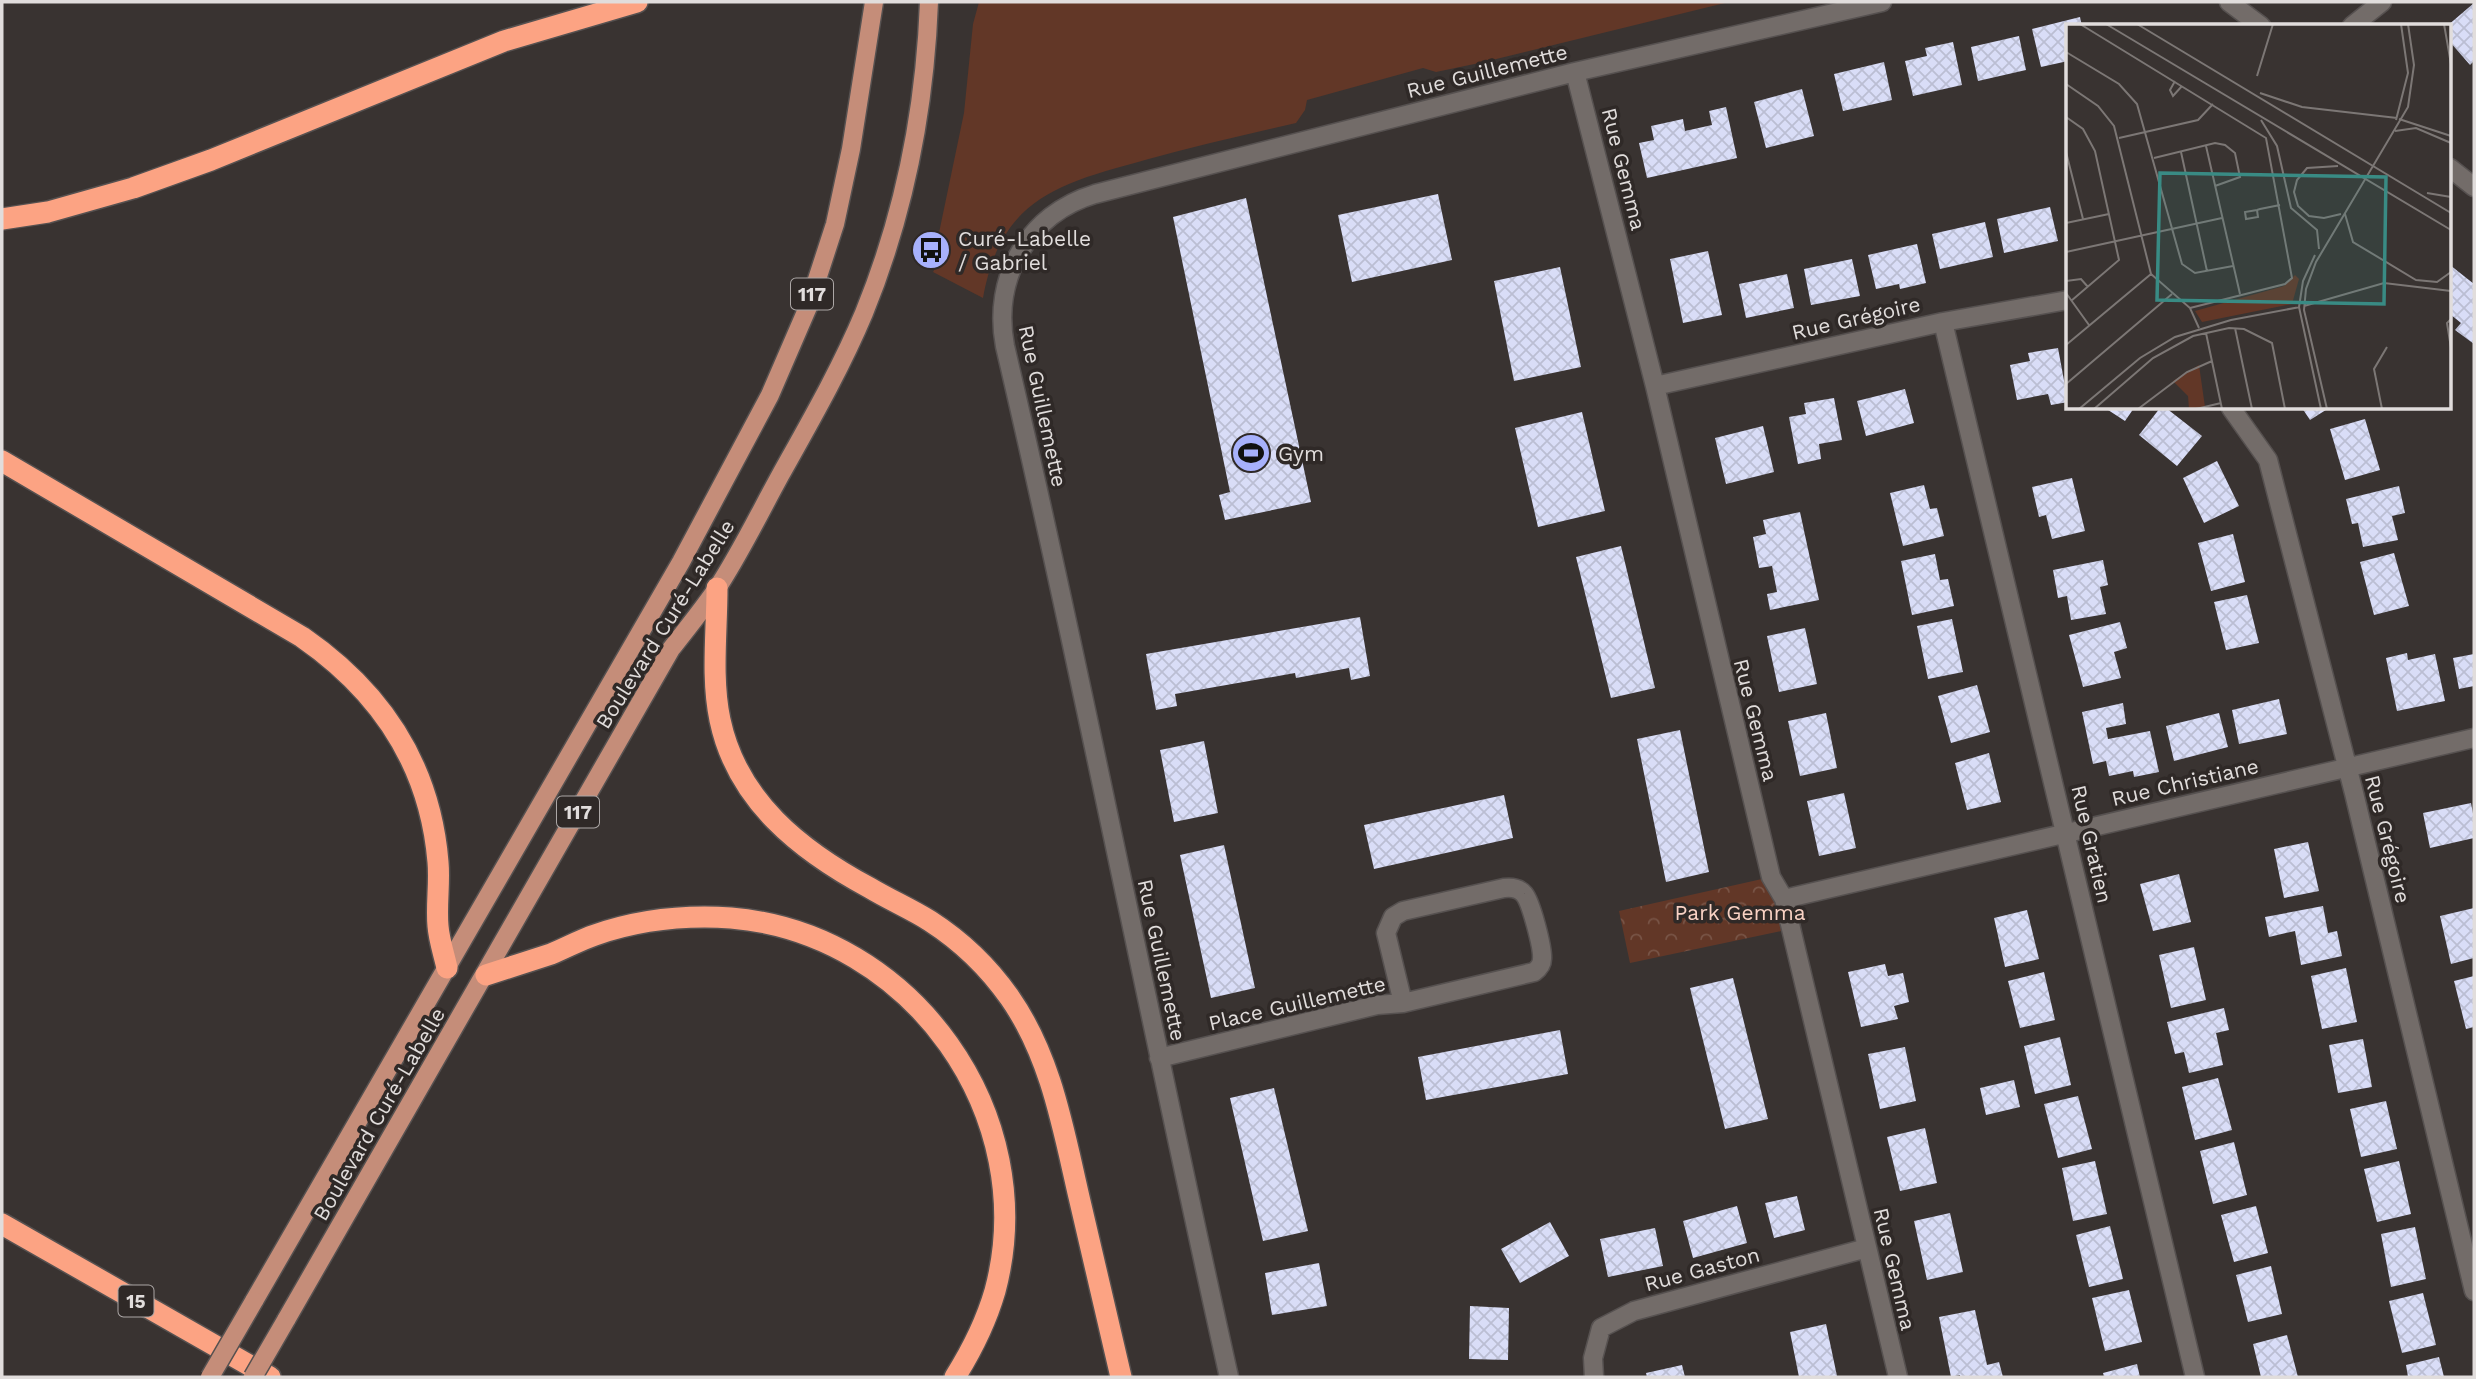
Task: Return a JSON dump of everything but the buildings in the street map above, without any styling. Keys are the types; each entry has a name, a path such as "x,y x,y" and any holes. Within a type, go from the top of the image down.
{"highway":[{"path":"2,219 48,212 133,188 211,160 504,41 637,2"},
{"path":"2,461 302,637 328,654 362,687 400,739 412,761 429,808 439,864 438,925 447,968"},
{"path":"717,588 719,719 727,746 748,789 763,808 802,846 930,922 964,947 996,979 1030,1029 1049,1077 1062,1122 1121,1377"},
{"path":"486,975 620,928 667,919 710,917 774,925 815,939 853,957 900,989 944,1036 977,1091 992,1131 1002,1179 1003,1248 995,1291 977,1338 955,1377"},
{"name":"15","path":"2,1224 270,1377"}],"main road":[{"name":"Boulevard Curé-Labelle","path":"210,1377 681,562 748,438 792,347 835,224 851,149 874,2"},
{"name":"Boulevard Curé-Labelle","path":"253,1377 671,649 717,588 827,387 863,314 896,219 911,155 925,60 929,2"}],"street":[{"name":"Rue Guillemette","path":"1229,1377 1065,615 1004,346 1002,304 1013,264 1036,229 1057,211 1082,198 1575,72 1882,2"},
{"path":"2229,2 2258,24"},
{"path":"2354,24 2382,2"},
{"name":"Rue Gemma","path":"1575,72 1655,386 1771,877 1784,899 1898,1377"},
{"path":"2452,170 2474,187"},
{"name":"Rue Grégoire","path":"1655,386 1944,322 2066,300"},
{"name":"Rue Gratien","path":"1944,322 2195,1377"},
{"name":"Rue Grégoire","path":"2232,410 2268,460 2348,768 2474,1292"},
{"name":"Rue Christiane","path":"1784,899 2474,738"},
{"name":"Place Guillemette","path":"1160,1058 1377,1005 1403,1003 1529,974 1537,970 1542,962 1542,953 1530,904 1524,894 1515,888 1502,889 1404,911 1393,917 1386,933 1403,1003"},
{"name":"Rue Gaston","path":"1594,1377 1592,1358 1601,1328 1634,1311 1867,1248"}],"green space":[{"path":"979,2 1729,2 1484,62 1436,72 1423,68 1307,100 1305,110 1296,123 1114,169 1060,188 1019,217 1004,238 992,264 983,298 933,272 941,257 935,252 964,113 973,24"},
{"name":"Park Gemma","path":"1771,877 1791,929 1630,963 1619,911"}],"place":[{"name":"Curé-Labelle / Gabriel","path":"931,250"},
{"name":"Gym","path":"1251,453"}]}
